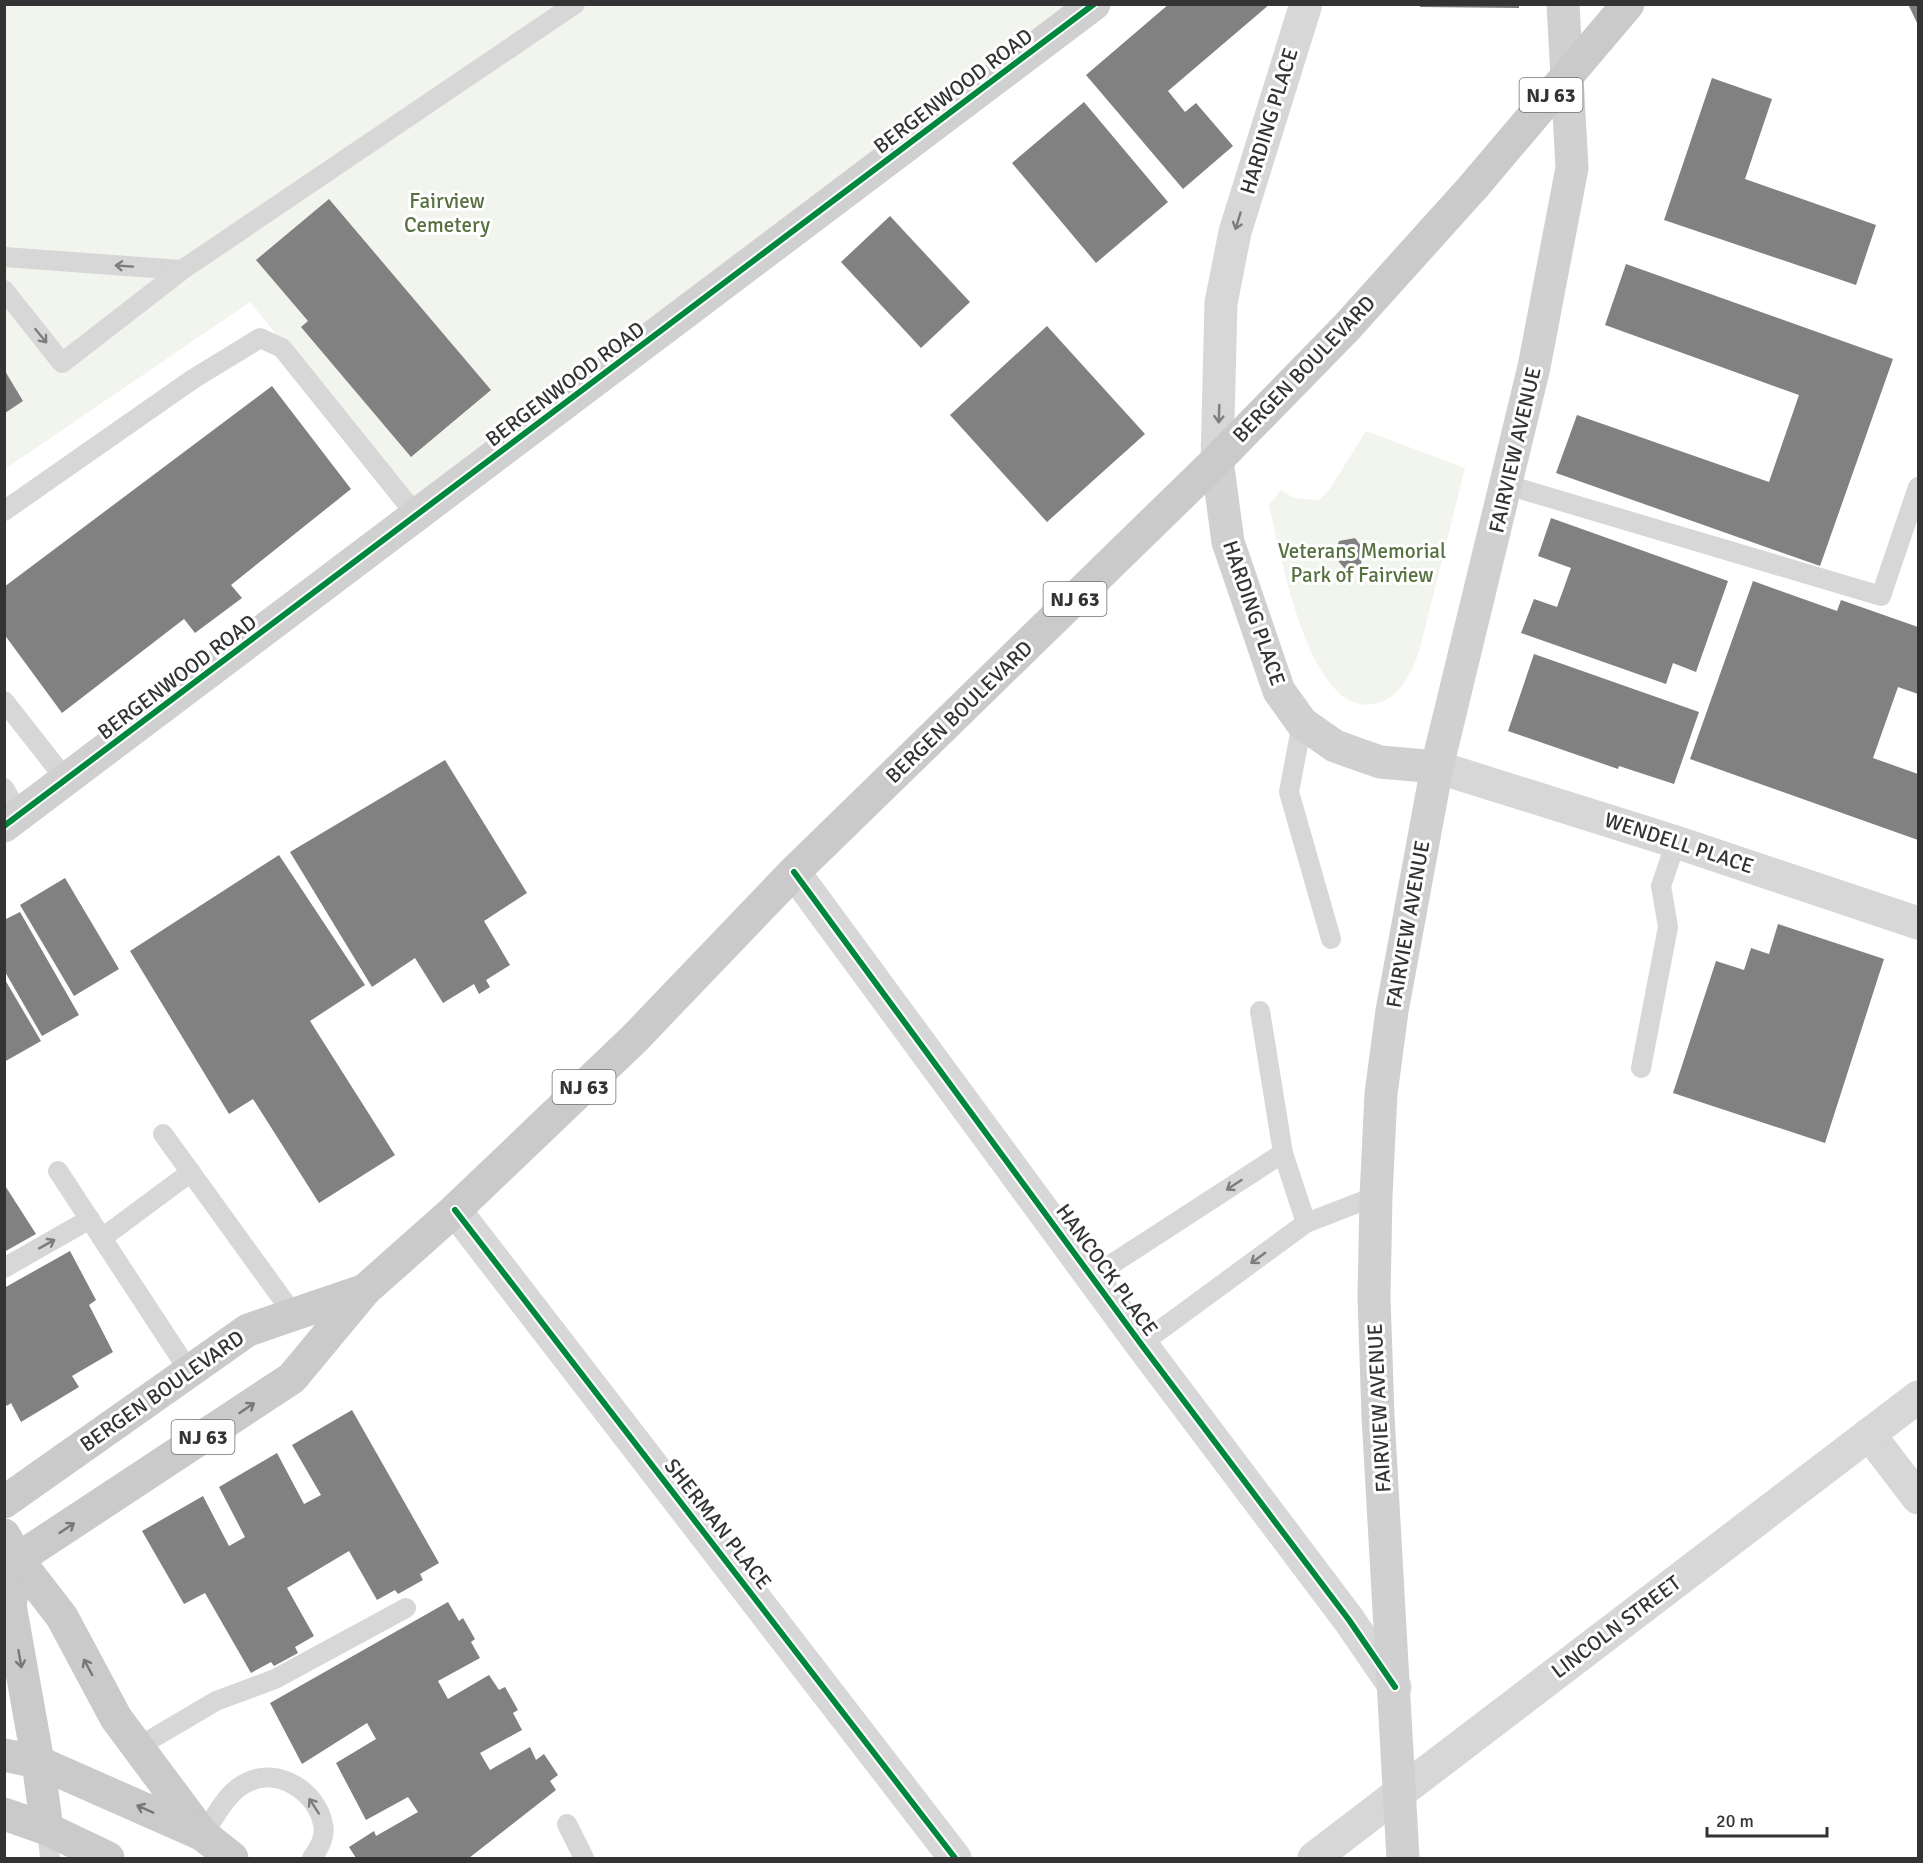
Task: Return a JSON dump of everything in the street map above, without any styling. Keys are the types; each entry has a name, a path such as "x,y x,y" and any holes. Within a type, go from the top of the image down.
{"main road":[{"name":"BERGENWOOD ROAD","path":"10,810 61,785 1094,4"},
{"name":"FAIRVIEW AVENUE","path":"1403,1858 1378,1416 1374,1297 1381,1094 1392,1011 1437,767 1534,368 1572,168 1563,4"},
{"name":"BERGEN BOULEVARD","path":"9,1555 292,1378 365,1290 455,1210 634,1039 794,872 1217,460 1347,327 1474,186 1628,4"},
{"name":"HARDING PLACE","path":"1217,460 1228,542 1279,691 1302,723 1335,746 1380,762 1437,767"},
{"name":"BERGEN BOULEVARD","path":"4,1502 248,1330 365,1290"},
{"path":"9,1555 62,1617 116,1718 203,1835"},
{"path":"9,1555 10,1605 38,1762 48,1844"},
{"path":"4,1755 38,1762 203,1835 232,1858"},
{"path":"4,1815 48,1844 108,1858"}],"street":[{"name":"HARDING PLACE","path":"1217,460 1223,293 1235,232 1306,4"},
{"name":"WENDELL PLACE","path":"1437,767 1676,842 1918,923"},
{"name":"HANCOCK PLACE","path":"794,872 1141,1344 1349,1620 1395,1687"},
{"name":"SHERMAN PLACE","path":"455,1210 956,1858"},
{"name":"LINCOLN STREET","path":"1314,1858 1918,1397"},
{"path":"1869,1434 1918,1498"}],"lane":[{"path":"4,290 62,363 182,270 575,4"},
{"path":"4,257 182,270"},
{"path":"4,511 193,379 260,339 282,348 417,516"},
{"path":"1507,485 1881,596 1918,487"},
{"path":"4,701 61,785"},
{"path":"1302,723 1289,792 1331,939"},
{"path":"1641,1068 1668,927 1661,886 1676,842"},
{"path":"1260,1011 1282,1153 1306,1223"},
{"path":"163,1134 294,1315"},
{"path":"1092,1277 1282,1153"},
{"path":"58,1171 189,1371"},
{"path":"102,1238 191,1172"},
{"path":"1141,1344 1306,1223 1376,1196"},
{"path":"4,1268 90,1220"},
{"path":"138,1748 216,1701 275,1679 406,1608"},
{"path":"203,1835 230,1795 248,1781 272,1777 295,1784 315,1803 324,1825 322,1843 312,1858"},
{"path":"567,1824 584,1858"}],"green space":[{"name":"Fairview Cemetery","path":"5,5 1081,5 411,499 250,302 5,469"},
{"name":"Veterans Memorial Park of Fairview","path":"1366,431 1465,468 1419,652 1403,685 1391,697 1374,704 1351,701 1331,685 1315,659 1290,591 1269,505 1281,490 1294,498 1319,500 1329,490"}],"building":[{"path":"1169,4 1270,4 1168,91 1185,112 1196,103 1233,146 1183,189 1086,75"},
{"path":"1420,4 1519,4 1519,8 1420,7"},
{"path":"1908,4 1918,4 1918,25"},
{"path":"1712,78 1772,99 1745,179 1876,225 1856,285 1664,220"},
{"path":"1084,102 1168,202 1096,263 1012,163"},
{"path":"329,199 491,390 411,457 301,327 308,321 256,260"},
{"path":"890,216 970,302 921,348 841,262"},
{"path":"1626,264 1893,359 1820,566 1556,473 1577,415 1769,482 1799,395 1605,325"},
{"path":"1047,326 1145,434 1047,522 950,415"},
{"path":"5,371 23,401 5,413"},
{"path":"272,386 351,489 231,585 242,598 195,633 184,619 62,713 4,634 4,587"},
{"path":"1551,518 1728,581 1696,672 1673,663 1666,684 1521,633 1534,599 1557,607 1571,568 1538,556"},
{"path":"1355,538 1365,551 1360,566 1345,569 1334,556 1339,541"},
{"path":"1753,581 1837,611 1841,600 1918,627 1918,694 1898,687 1873,758 1918,774 1918,840 1690,759"},
{"path":"1534,654 1699,712 1674,784 1619,766 1618,769 1508,731"},
{"path":"445,760 527,893 484,921 510,965 486,980 490,987 479,994 474,984 443,1003 415,958 372,987 290,852"},
{"path":"279,855 365,985 310,1021 395,1155 319,1203 253,1099 229,1114 130,951"},
{"path":"65,878 119,969 74,996 20,905"},
{"path":"20,912 79,1015 42,1036 4,970 4,920"},
{"path":"1778,924 1884,959 1825,1143 1673,1093 1716,961 1744,970 1751,948 1769,954"},
{"path":"4,978 41,1041 4,1062"},
{"path":"4,1184 36,1234 4,1252"},
{"path":"70,1251 96,1300 89,1305 113,1352 72,1376 79,1387 21,1422 11,1403 7,1406 4,1401 4,1288"},
{"path":"352,1410 439,1563 420,1574 423,1580 398,1594 395,1590 377,1600 349,1551 287,1588 314,1636 295,1647 298,1653 274,1666 271,1662 251,1673 205,1593 184,1604 142,1531 203,1496 229,1546 245,1537 219,1487 277,1453 304,1504 321,1495 292,1445"},
{"path":"448,1602 459,1621 463,1618 475,1639 471,1642 480,1658 438,1681 448,1699 489,1675 499,1690 505,1687 518,1710 513,1713 522,1730 480,1753 490,1770 530,1747 536,1760 544,1754 558,1775 550,1781 556,1790 469,1858 356,1858 349,1847 374,1831 376,1836 418,1812 408,1797 366,1820 336,1763 376,1739 367,1723 302,1764 270,1703"}],"cycle path":[{"path":"4,826 1094,4"},
{"path":"794,872 1141,1344 1349,1620 1395,1687"},
{"path":"455,1210 955,1858"}]}
